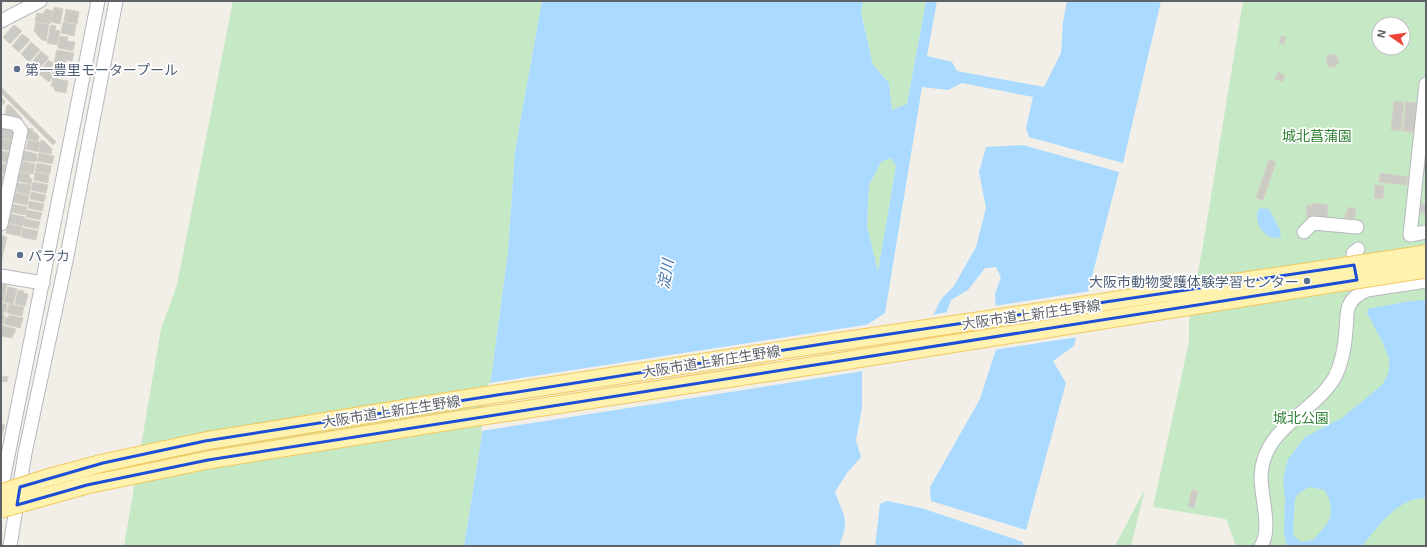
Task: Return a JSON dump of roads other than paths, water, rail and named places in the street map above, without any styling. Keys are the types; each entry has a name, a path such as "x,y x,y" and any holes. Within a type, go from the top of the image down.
{"main road":[{"name":"大阪市道上新庄生野線","path":"2,485 46,478 103,463 212,440 442,402 1426,254"},
{"name":"大阪市道上新庄生野線","path":"1,509 87,484 208,460 1426,269"}],"street":[{"path":"1,21 40,1"},
{"path":"2,485 98,1"},
{"path":"10,546 25,453 66,261 116,1"},
{"path":"1426,84 1408,235 1426,232"},
{"path":"1,120 16,124 21,131 1,224"},
{"path":"1304,232 1313,223 1357,227"},
{"path":"1358,249 1353,253 1359,294"},
{"path":"1,276 43,283"},
{"path":"1261,546 1266,531 1261,477 1263,461 1272,441 1285,427 1320,397 1334,377 1341,361 1346,333 1348,306 1359,294 1367,290 1426,281"}],"water":[{"name":"淀川","path":"542,1 863,1 861,12 873,65 889,83 892,110 907,104 926,1 937,1 927,56 952,62 957,71 1044,87 1061,53 1063,22 1067,1 1161,1 1123,163 1029,137 1026,128 1033,97 962,83 948,90 922,87 885,313 862,328 862,407 856,440 861,457 847,473 835,492 843,513 845,524 839,546 464,546 491,379 508,252 515,151","holes":["891,158 896,166 878,272 867,226 869,185 881,162"]},
{"path":"1023,145 1119,172 1074,346 1053,361 1066,383 1026,530 931,501 930,487 980,399 998,343 995,294 1001,277 996,267 985,268 968,290 951,300 936,342 920,343 941,299 954,286 976,247 986,208 979,172 986,147"},
{"path":"1260,208 1269,209 1280,230 1281,237 1270,237 1262,229 1257,218 1257,213"},
{"path":"1426,300 1426,498 1407,502 1390,514 1362,546 1287,546 1284,534 1285,499 1283,479 1288,459 1305,437 1342,418 1383,384 1389,371 1389,359 1383,343 1367,313 1368,309 1410,301","holes":["1310,487 1325,490 1331,505 1330,517 1324,528 1313,540 1301,542 1294,536 1293,533 1296,497 1300,492"]},
{"path":"887,501 921,508 1023,542 1023,546 875,546 880,504"}],"place":[{"name":"第一豊里モータープール","path":"17,69"},
{"name":"パラカ","path":"20,255"},
{"name":"大阪市動物愛護体験学習センター","path":"1307,281"}],"park label":[{"name":"城北菖蒲園","path":"1317,135"},
{"name":"城北公園","path":"1301,417"}]}
